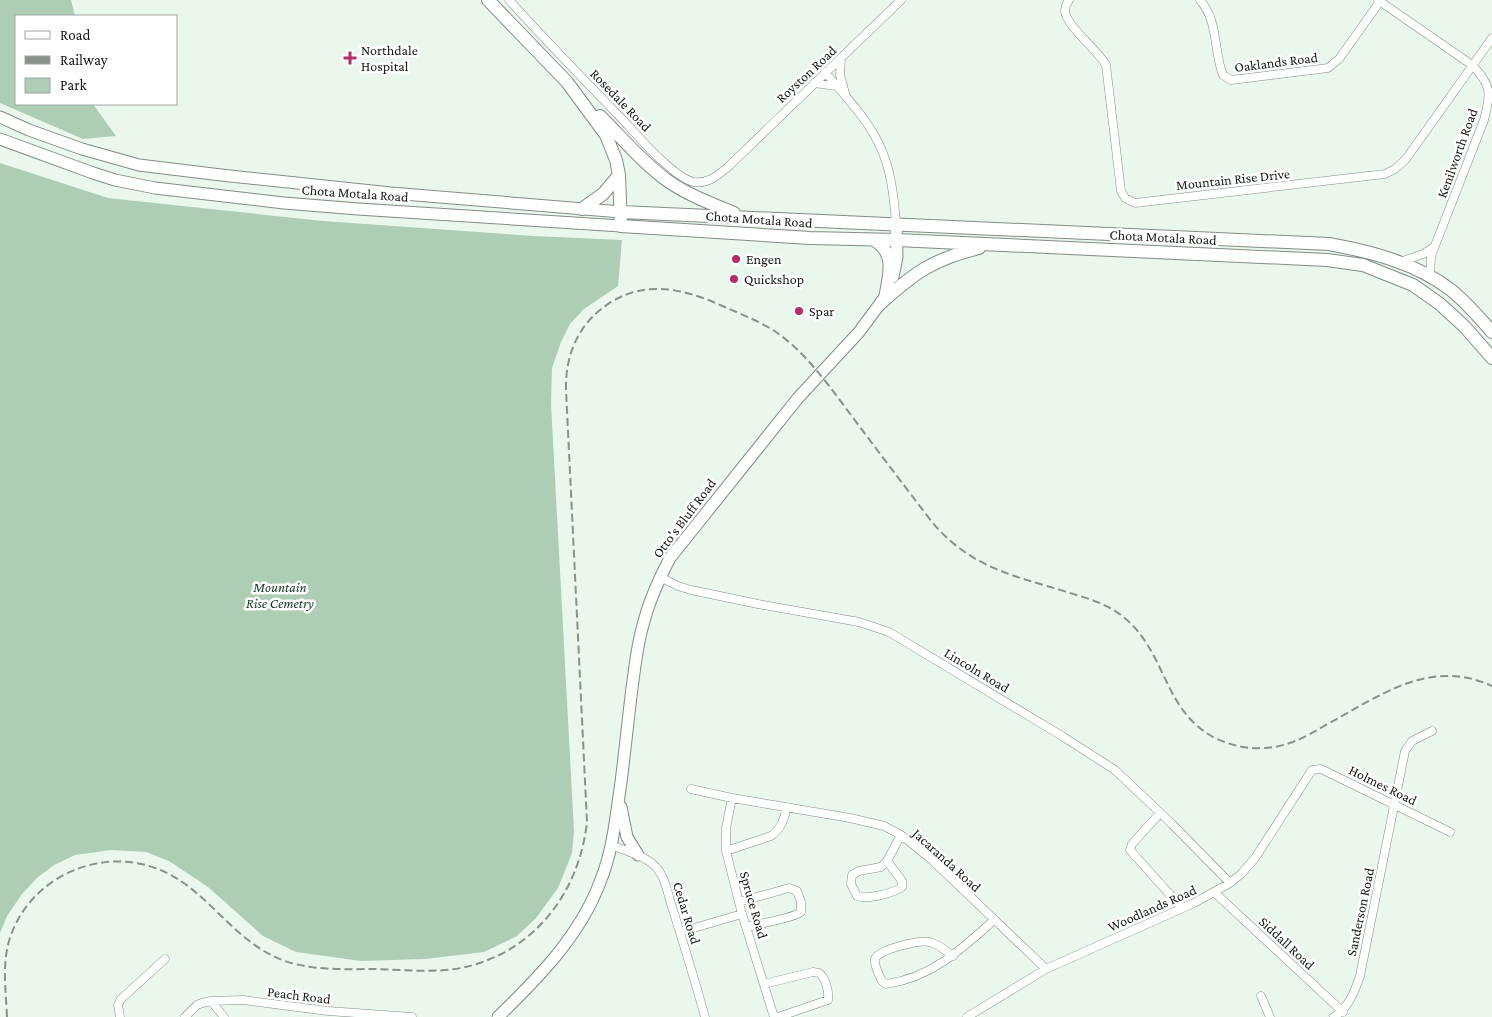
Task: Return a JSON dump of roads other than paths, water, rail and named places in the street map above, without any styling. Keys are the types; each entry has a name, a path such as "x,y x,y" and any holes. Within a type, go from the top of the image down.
{"main road":[{"path":"488,0 639,156 668,181 699,198 742,216"},
{"path":"567,82 606,135 616,160 619,175 621,226"},
{"path":"582,209 603,194 619,175"},
{"name":"Chota Motala Road","path":"621,212 1329,244 1372,252 1400,262 1430,277 1451,290 1471,308 1492,332"},
{"name":"Chota Motala Road","path":"621,226 810,238 994,244 1327,260 1363,266 1413,285 1440,304 1465,327 1492,358"},
{"path":"874,240 884,247 889,260 888,281 883,300"},
{"path":"883,300 914,274 926,267 965,251 994,244"}],"street":[{"name":"Rosedale Road","path":"509,0 662,160 684,178 693,182 710,180 728,167"},
{"name":"Royston Road","path":"728,167 901,0"},
{"name":"Mountain Rise Drive","path":"1069,0 1065,11 1067,17 1072,25 1102,57 1106,65 1121,191 1125,198 1135,203 1385,174 1395,169 1406,159 1492,38"},
{"name":"Oaklands Road","path":"1200,0 1208,10 1214,27 1221,70 1226,79 1231,80 1328,68 1339,60 1379,0"},
{"name":"Kenilworth Road","path":"1379,0 1472,65 1482,74 1490,92 1489,102 1464,173 1434,247 1430,261 1430,277"},
{"path":"841,58 840,76 847,98"},
{"name":"Otto's Bluff Road","path":"498,1017 544,970 577,926 600,884 611,845 636,658 642,627 660,577 670,558 798,398 858,332 883,300 894,272 897,240 896,224 890,178 880,144 866,122 825,72"},
{"path":"814,83 837,86"},
{"name":"Chota Motala Road","path":"0,117 29,130 75,146 139,165 221,176 391,193 621,212"},
{"name":"Chota Motala Road","path":"0,139 23,149 115,180 155,188 350,208 621,226"},
{"path":"1400,262 1423,254 1434,247"},
{"name":"Lincoln Road","path":"660,577 678,586 692,590 859,622 889,632 1115,770 1230,882"},
{"name":"Sanderson Road","path":"1343,1012 1352,998 1360,976 1405,752 1412,741 1432,731"},
{"name":"Holmes Road","path":"1306,777 1312,770 1321,769 1450,832"},
{"name":"Woodlands Road","path":"967,1017 1046,969 1215,893 1241,874 1255,858 1306,777"},
{"name":"Jacaranda Road","path":"691,789 884,826 901,835 931,859 1046,969"},
{"path":"619,796 627,837 638,855"},
{"name":"Spruce Road","path":"732,798 726,828 726,851 742,914 774,1017"},
{"path":"726,851 778,832 782,826 787,807"},
{"path":"1160,813 1132,844 1130,850 1182,908"},
{"path":"887,861 902,881 902,887 892,892 871,897 860,898 857,896 851,884 852,875 860,871 881,867 887,861 901,835"},
{"name":"Cedar Road","path":"611,845 638,855 659,871 680,932 705,1017"},
{"path":"739,902 790,888 797,891 801,902 801,912 795,916 746,927"},
{"name":"Siddall Road","path":"1215,893 1343,1012"},
{"path":"680,932 742,914"},
{"path":"953,956 934,943 922,941 891,948 880,953 876,957 875,962 882,981 886,984 926,972 953,956 994,920"},
{"path":"120,1017 118,1005 121,999 165,959"},
{"path":"764,984 812,972 819,972 823,977 828,992 828,1000 778,1017"},
{"path":"1261,996 1270,1017"},
{"name":"Peach Road","path":"185,1017 197,1005 211,1001 243,1000 303,1009 412,1017"},
{"path":"211,1001 224,1017"},
{"path":"1334,1017 1343,1012"}],"railway":[{"path":"7,1017 5,979 7,950 19,918 34,898 52,882 74,870 97,863 121,862 145,865 169,874 199,895 238,932 267,953 285,961 319,968 430,971 461,968 487,960 510,949 531,934 548,916 563,895 574,873 582,848 587,822 566,376 572,351 583,328 601,309 613,301 637,291 662,289 699,296 760,323 788,341 818,372 932,522 947,538 977,560 994,568 1010,575 1096,601 1122,616 1137,630 1148,646 1185,713 1199,727 1217,739 1233,745 1250,748 1270,748 1286,744 1309,734 1384,693 1425,678 1447,676 1469,678 1492,686"}],"place":[{"name":"Northdale Hospital","path":"350,58"},
{"name":"Engen","path":"736,259"},
{"name":"Quickshop","path":"734,279"},
{"name":"Spar","path":"799,311"}],"park label":[{"name":"Mountain Rise Cemetry","path":"280,596"}]}
